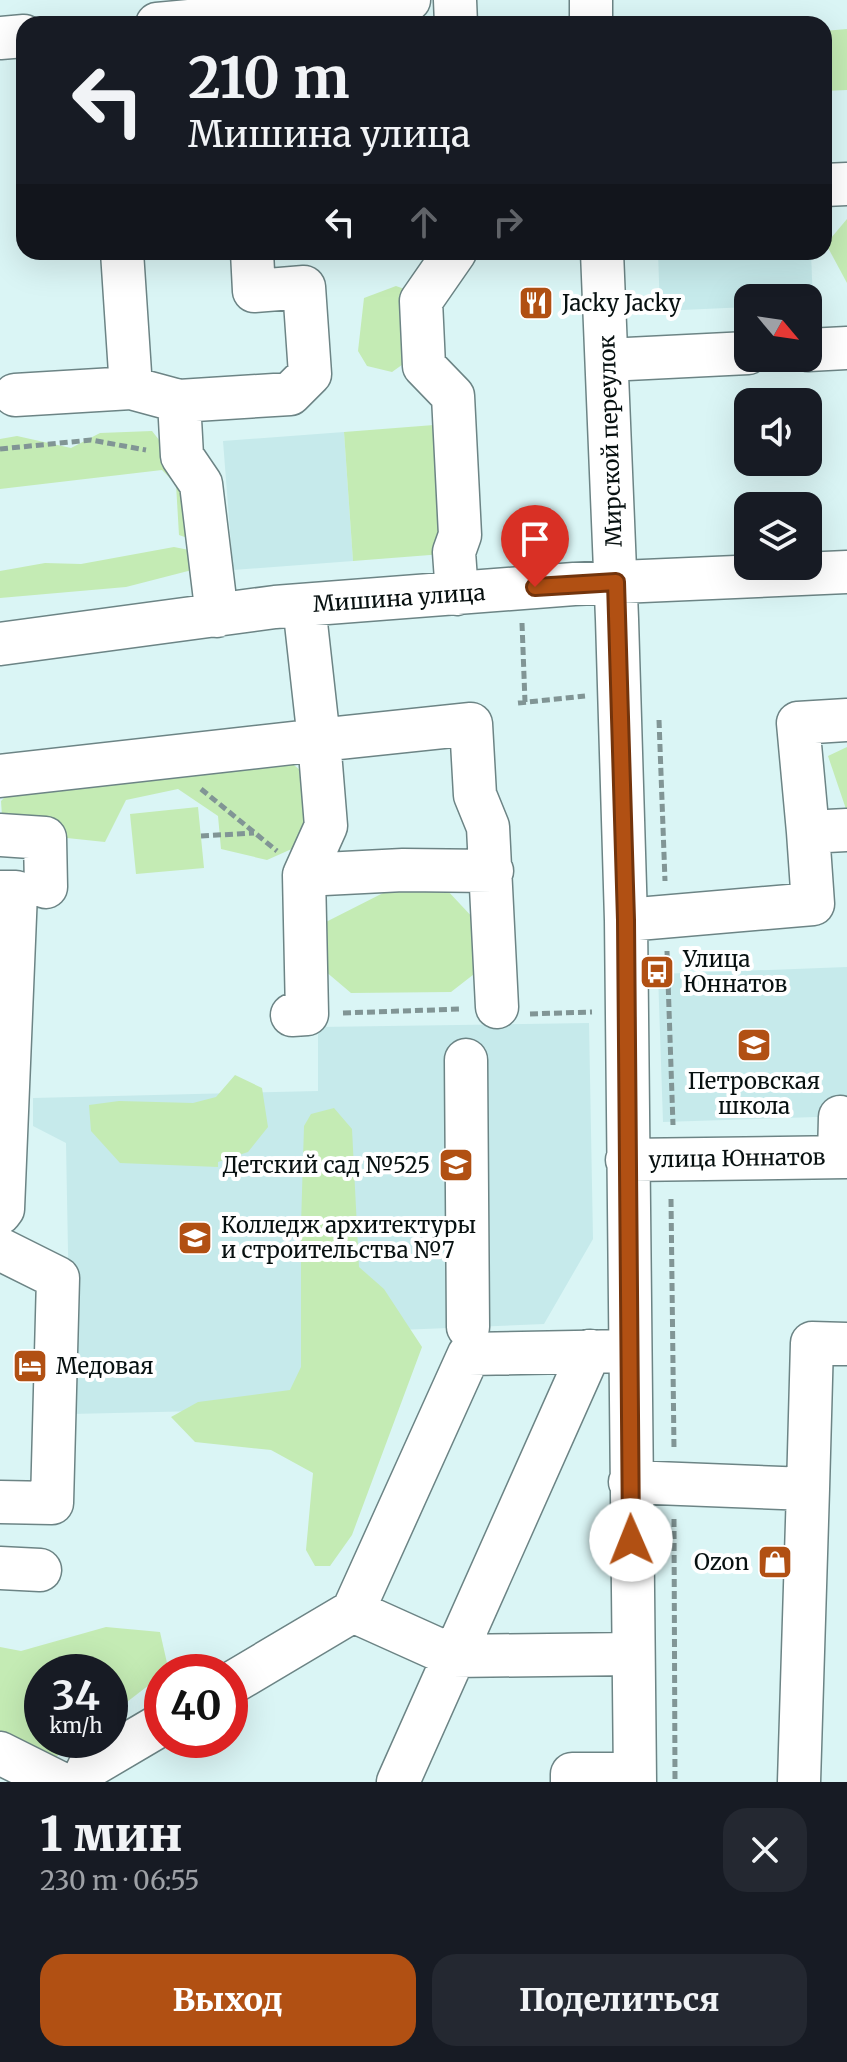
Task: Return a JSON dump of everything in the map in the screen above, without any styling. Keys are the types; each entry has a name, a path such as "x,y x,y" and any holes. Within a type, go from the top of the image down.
{"street":[{"path":"255,16 296,5 409,0"},
{"path":"123,260 131,388"},
{"path":"15,395 131,388 179,401 290,394 310,374 304,287 254,291 252,260"},
{"path":"449,260 421,301 424,366 453,396 460,535 454,552 457,594"},
{"name":"Мирской переулок","path":"602,260 616,582 646,918 610,1351 630,1482 634,1778"},
{"path":"822,349 847,348"},
{"path":"607,360 734,354"},
{"path":"179,401 182,456 201,484 217,616"},
{"name":"Мишина улица","path":"0,644 304,605 616,582 847,572"},
{"path":"299,1014 304,875 326,826 304,605"},
{"path":"646,918 813,904 828,831 798,723 847,720"},
{"path":"0,776 471,724 475,795 488,827 497,1007"},
{"path":"0,835 45,838 46,887"},
{"path":"304,875 403,870 492,871"},
{"path":"0,892 16,892 3,1209 0,1213"},
{"path":"466,1060 468,1327"},
{"name":"улица Юннатов","path":"627,1160 842,1143"},
{"path":"0,1249 58,1278 52,1503 0,1502"},
{"path":"799,1782 812,1343 847,1344"},
{"path":"248,1673 353,1611 469,1354 610,1351 453,1656 400,1781"},
{"path":"630,1482 808,1489"},
{"path":"353,1611 453,1656 632,1654"},
{"path":"82,1782 89,1767 144,1735"},
{"path":"0,1753 58,1782"},
{"path":"572,1782 572,1774 634,1778"}],"path":[{"path":"0,449 91,440 182,456"},
{"path":"522,622 522,702 586,696"},
{"path":"659,711 646,918 673,1130"},
{"path":"163,758 304,875"},
{"path":"201,836 255,833"},
{"path":"299,1014 497,1007 520,1014 597,1012"}],"shaded area":[{"path":"658,260 811,260 812,284 734,284 734,308 660,311"},
{"path":"344,432 353,561 233,570 223,441"},
{"name":"Петровская школа","path":"847,967 847,1116 663,1122 658,974"},
{"path":"589,1023 593,1239 544,1324 325,1333 324,1417 201,1411 71,1414 66,1143 33,1126 33,1098 318,1091 318,1027"}],"green space":[{"path":"847,29 847,90 832,91 832,30"},
{"path":"847,219 847,283 832,255 832,237"},
{"path":"396,286 410,291 413,357 392,372 367,366 358,351 364,298"},
{"path":"434,425 443,554 353,561 344,432"},
{"path":"152,431 182,469 196,541 179,535 176,484 162,470 0,489 0,439 17,436 71,448 100,433"},
{"path":"174,547 199,552 192,570 126,587 0,598 0,571 45,563 81,564"},
{"path":"847,747 847,812 828,756"},
{"path":"283,756 312,780 305,843 267,860 221,849 218,816 178,789 126,800 105,842 67,838 2,816 1,801 14,788"},
{"path":"198,807 204,868 136,874 130,814"},
{"path":"391,889 446,889 475,920 478,971 451,992 351,993 318,965 318,926"},
{"path":"235,1075 262,1088 268,1127 248,1152 218,1162 218,1167 120,1163 91,1131 89,1105 119,1101 193,1103 216,1097"},
{"path":"334,1108 352,1129 359,1267 384,1289 422,1347 352,1535 330,1566 315,1566 306,1550 313,1473 271,1450 195,1442 171,1417 198,1402 290,1390 301,1367 304,1126 311,1114"},
{"path":"106,1627 160,1632 165,1654 144,1654 144,1689 128,1701 128,1654 24,1654 24,1756 0,1744 0,1647 21,1651"},
{"path":"28,1758 54,1758 44,1766"}],"place":[{"name":"Jacky Jacky","path":"536,303"},
{"name":"Улица Юннатов","path":"657,972"},
{"name":"Петровская школа","path":"754,1045"},
{"name":"Детский сад №525","path":"456,1165"},
{"name":"Колледж архитектуры и строительства №7","path":"195,1238"},
{"name":"Медовая","path":"30,1366"},
{"name":"Ozon","path":"775,1562"}],"route":[{"path":"535,587 616,582 626,920 631,1540"}]}
